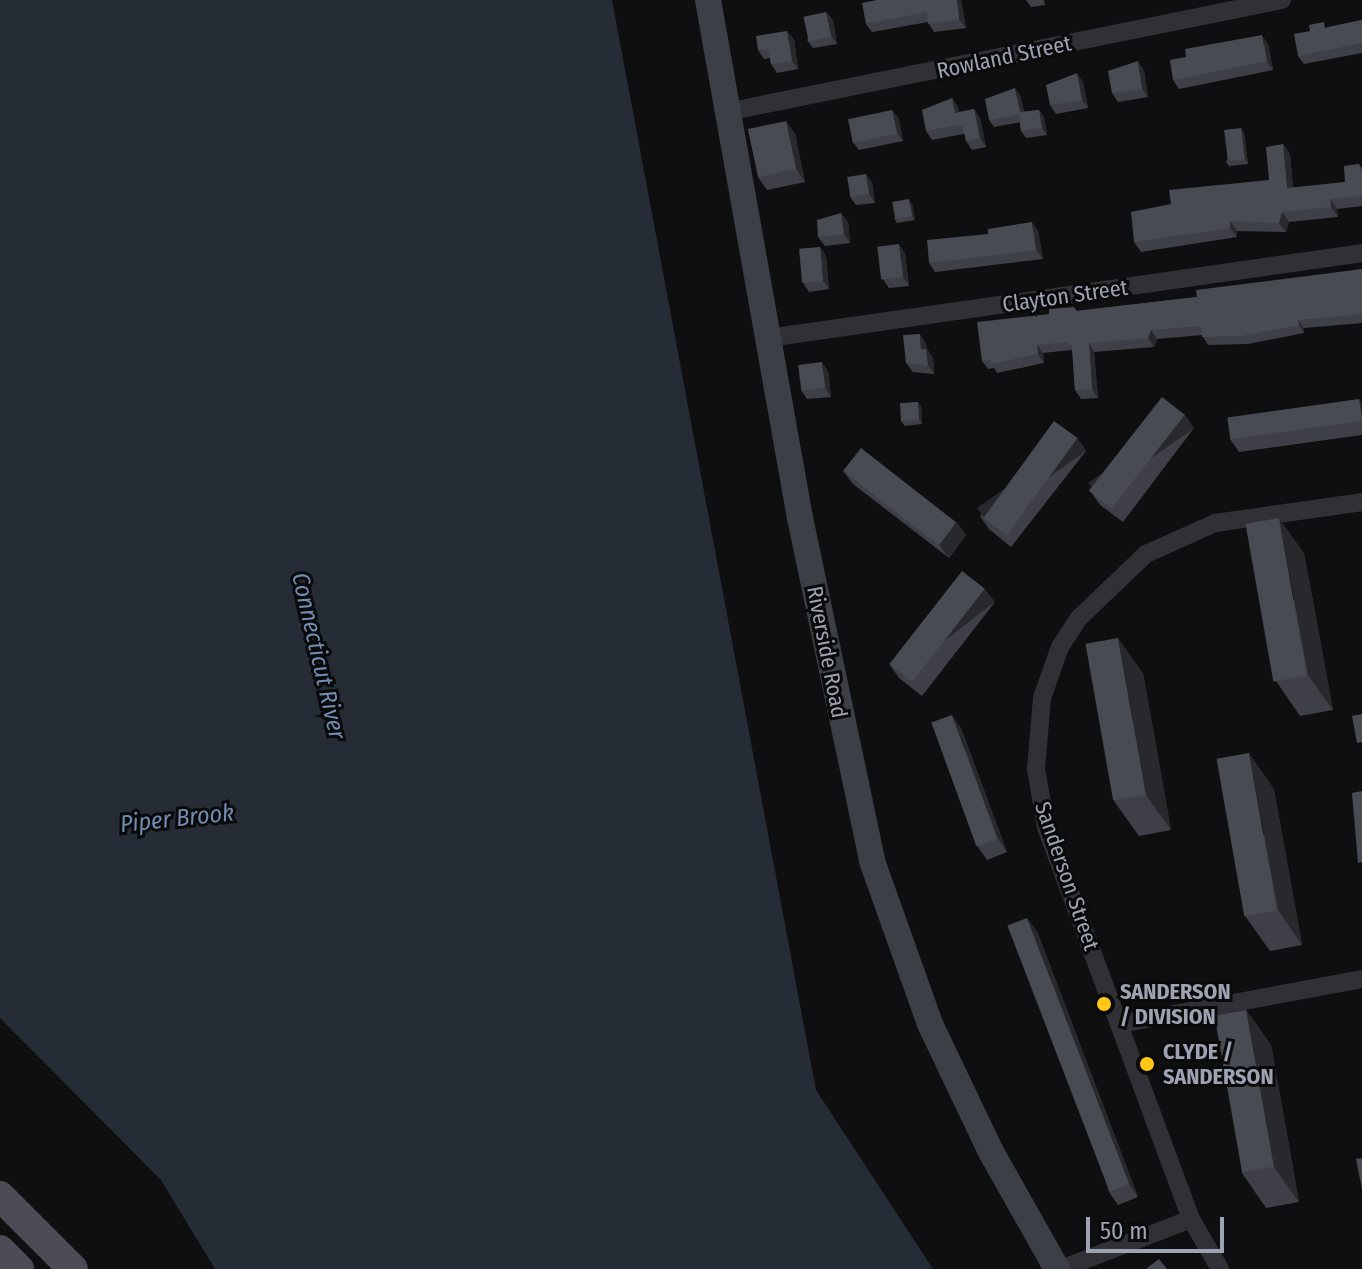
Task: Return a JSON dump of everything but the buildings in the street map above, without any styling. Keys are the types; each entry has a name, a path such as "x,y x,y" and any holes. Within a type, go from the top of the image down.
{"main road":[{"path":"0,1196 73,1269"},
{"path":"0,1250 19,1269"}],"street":[{"name":"Riverside Road","path":"708,0 726,112 850,774 875,874 948,1062 1059,1269"},
{"name":"Rowland Street","path":"726,112 1282,0"},
{"name":"Clayton Street","path":"768,338 1362,253"},
{"name":"Sanderson Street","path":"1220,1269 1191,1219 1041,805 1038,721 1060,647 1107,586 1168,541 1243,517 1362,502"},
{"path":"1120,1024 1362,979"},
{"path":"1059,1269 1191,1219"}],"water":[{"path":"0,0 612,0 816,1090 933,1269 215,1269 161,1180 0,1018"}],"place":[{"name":"SANDERSON / DIVISION","path":"1104,1004"},
{"name":"CLYDE / SANDERSON","path":"1147,1064"}],"water label":[{"name":"Connecticut River","path":"318,656"},
{"name":"Piper Brook","path":"177,819"}]}
